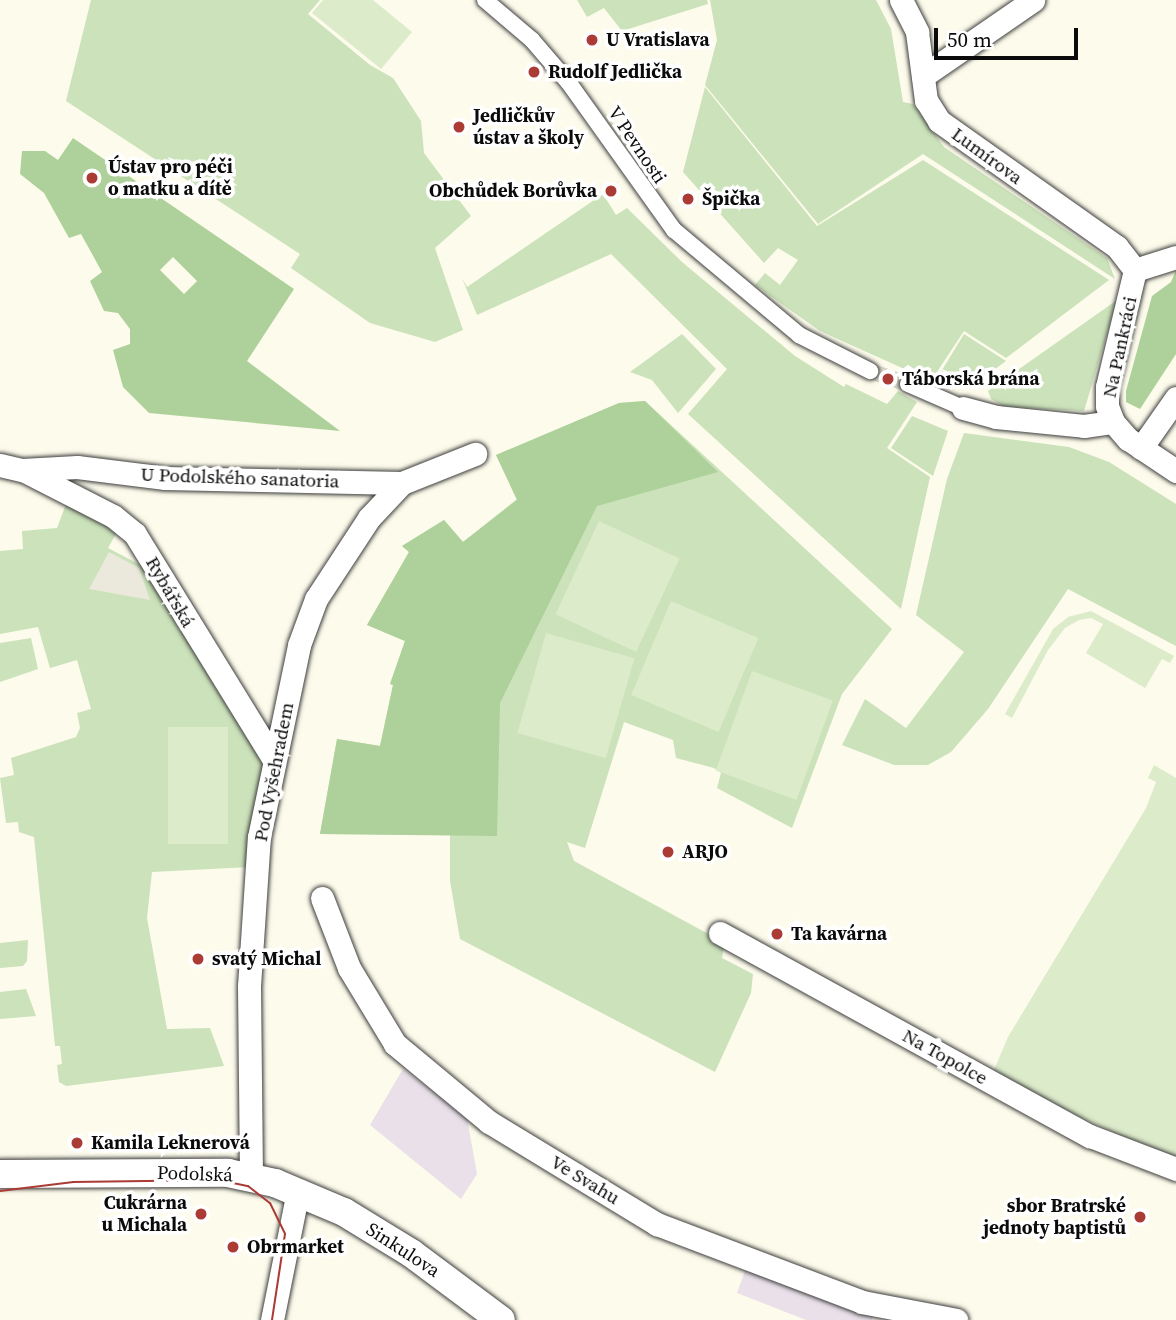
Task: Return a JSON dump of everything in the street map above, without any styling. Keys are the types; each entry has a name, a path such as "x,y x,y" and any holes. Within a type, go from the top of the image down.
{"street":[{"name":"V Pevnosti","path":"485,0 532,40 569,83 674,230 799,335 870,370"},
{"name":"Lumírova","path":"901,0 917,32 926,100 939,121 1118,247 1135,270"},
{"path":"923,76 1034,0"},
{"path":"1135,270 1176,257"},
{"name":"Na Pankráci","path":"1135,270 1107,387 1113,422 1141,448 1176,471"},
{"path":"908,384 964,408"},
{"path":"1141,448 1176,398"},
{"name":"Na Pankráci","path":"964,408 996,417 1084,426 1113,422"},
{"name":"U Podolského sanatoria","path":"11,467 77,467 165,478 402,483 475,454"},
{"name":"Rybářská","path":"11,467 113,516 135,534 274,760"},
{"name":"Pod Vyšehradem","path":"251,1177 249,986 259,837 299,645 316,598 369,518 402,483"},
{"name":"Ve Svahu","path":"322,898 349,968 395,1044 489,1122 657,1224 862,1302 956,1320"},
{"name":"Na Topolce","path":"720,933 1090,1136 1176,1168"},
{"name":"Podolská","path":"0,1174 228,1173 298,1191"},
{"path":"272,1320 298,1191"},
{"name":"Sinkulova","path":"298,1191 411,1252 501,1320"}],"shaded area":[{"path":"109,552 139,568 150,600 89,589"},
{"path":"403,1069 467,1118 477,1174 461,1199 370,1125"},
{"path":"746,1268 920,1320 873,1316 872,1320 806,1320 737,1293"}],"green space":[{"path":"91,0 320,0 308,14 370,65 393,78 421,121 424,153 471,216 435,248 463,330 435,342 370,323 291,268 300,254 66,101"},
{"path":"323,0 373,0 412,32 381,69 312,13"},
{"path":"577,0 707,0 708,4 622,31 604,8 587,17"},
{"path":"710,0 876,0 891,29 903,102 913,104 944,147 1107,258 1115,279 923,154 818,224 705,85 717,40"},
{"path":"705,87 817,226 923,160 1109,280 1006,358 964,331 931,381 820,331 755,285 765,273 780,285 798,260 778,248 764,263 683,172"},
{"path":"73,138 294,289 247,361 340,431 149,413 123,387 113,350 130,344 130,329 118,313 104,311 90,281 102,272 81,234 69,238 44,193 20,174 22,151 45,151 58,160","holes":["173,257 197,281 184,294 160,270"]},
{"path":"603,194 616,215 627,208 682,262 795,356 844,387 846,384 887,404 898,391 917,402 887,448 930,477 901,609 688,414 727,369 611,254 477,315 462,278 467,287"},
{"path":"1176,270 1176,354 1140,409 1126,402 1126,391 1152,296 1171,282"},
{"path":"1117,300 1084,411 1004,407 991,399 988,391"},
{"path":"682,334 716,369 678,413 652,380 630,372"},
{"path":"964,334 1006,361 971,387 951,388 936,380"},
{"path":"645,401 892,629 842,694 792,828 717,788 721,773 714,768 676,758 673,740 624,722 585,848 567,842 574,861 725,943 722,958 753,974 751,993 715,1072 460,939 450,881 450,835 320,834 337,739 380,746 393,685 390,684 405,641 367,625 409,552 402,546 444,520 463,542 517,499 496,455 619,403"},
{"path":"645,401 718,472 597,506 500,703 497,836 320,834 337,739 380,746 393,685 390,684 405,641 367,625 409,552 402,546 444,520 463,542 517,500 496,455 619,403"},
{"path":"912,416 948,431 933,476 891,448"},
{"path":"964,433 1069,447 1109,462 1176,504 1176,646 1068,589 988,709 951,752 928,765 894,765 842,745 865,699 906,728 964,652 916,615 947,479"},
{"path":"69,496 118,530 108,548 152,571 265,758 250,867 152,872 147,918 167,1029 210,1028 224,1066 66,1086 59,1082 57,1065 62,1064 60,1046 55,1046 34,837 19,832 18,822 6,823 0,778 14,775 11,758 76,737 80,728 77,713 91,709 77,660 50,668 38,627 0,634 0,551 23,549 22,531 57,528"},
{"path":"599,521 680,559 636,652 555,614"},
{"path":"671,601 758,638 719,732 631,695"},
{"path":"1091,611 1174,656 1170,663 1162,659 1145,688 1086,653 1103,624 1091,618 1079,620 1065,628 1048,650 1012,718 1005,714 1053,629 1068,617"},
{"path":"546,633 634,658 606,758 517,733"},
{"path":"31,638 38,669 0,682 0,643"},
{"path":"752,671 833,700 797,800 716,771"},
{"path":"168,727 228,727 228,844 168,844"},
{"path":"1154,765 1176,778 1176,1160 991,1077 1008,1037 1146,808 1156,782 1148,778"},
{"path":"28,940 27,961 23,966 0,968 0,943"},
{"path":"26,989 36,1016 0,1019 0,992"}],"tunnel":[{"path":"870,371 908,384"}],"tram line":[{"path":"0,1191 73,1182 219,1180 248,1186 270,1203 285,1234 272,1320"}],"place":[{"name":"U Vratislava","path":"592,40"},
{"name":"Rudolf Jedlička","path":"534,72"},
{"name":"Jedličkův ústav a školy","path":"459,127"},
{"name":"Ústav pro péči o matku a dítě","path":"92,178"},
{"name":"Obchůdek Borůvka","path":"611,191"},
{"name":"Špička","path":"688,199"},
{"name":"Táborská brána","path":"888,379"},
{"name":"ARJO","path":"668,852"},
{"name":"Ta kavárna","path":"777,934"},
{"name":"svatý Michal","path":"198,959"},
{"name":"Kamila Leknerová","path":"77,1143"},
{"name":"Cukrárna u Michala","path":"201,1214"},
{"name":"sbor Bratrské jednoty baptistů","path":"1140,1217"},
{"name":"Obrmarket","path":"233,1247"}]}
